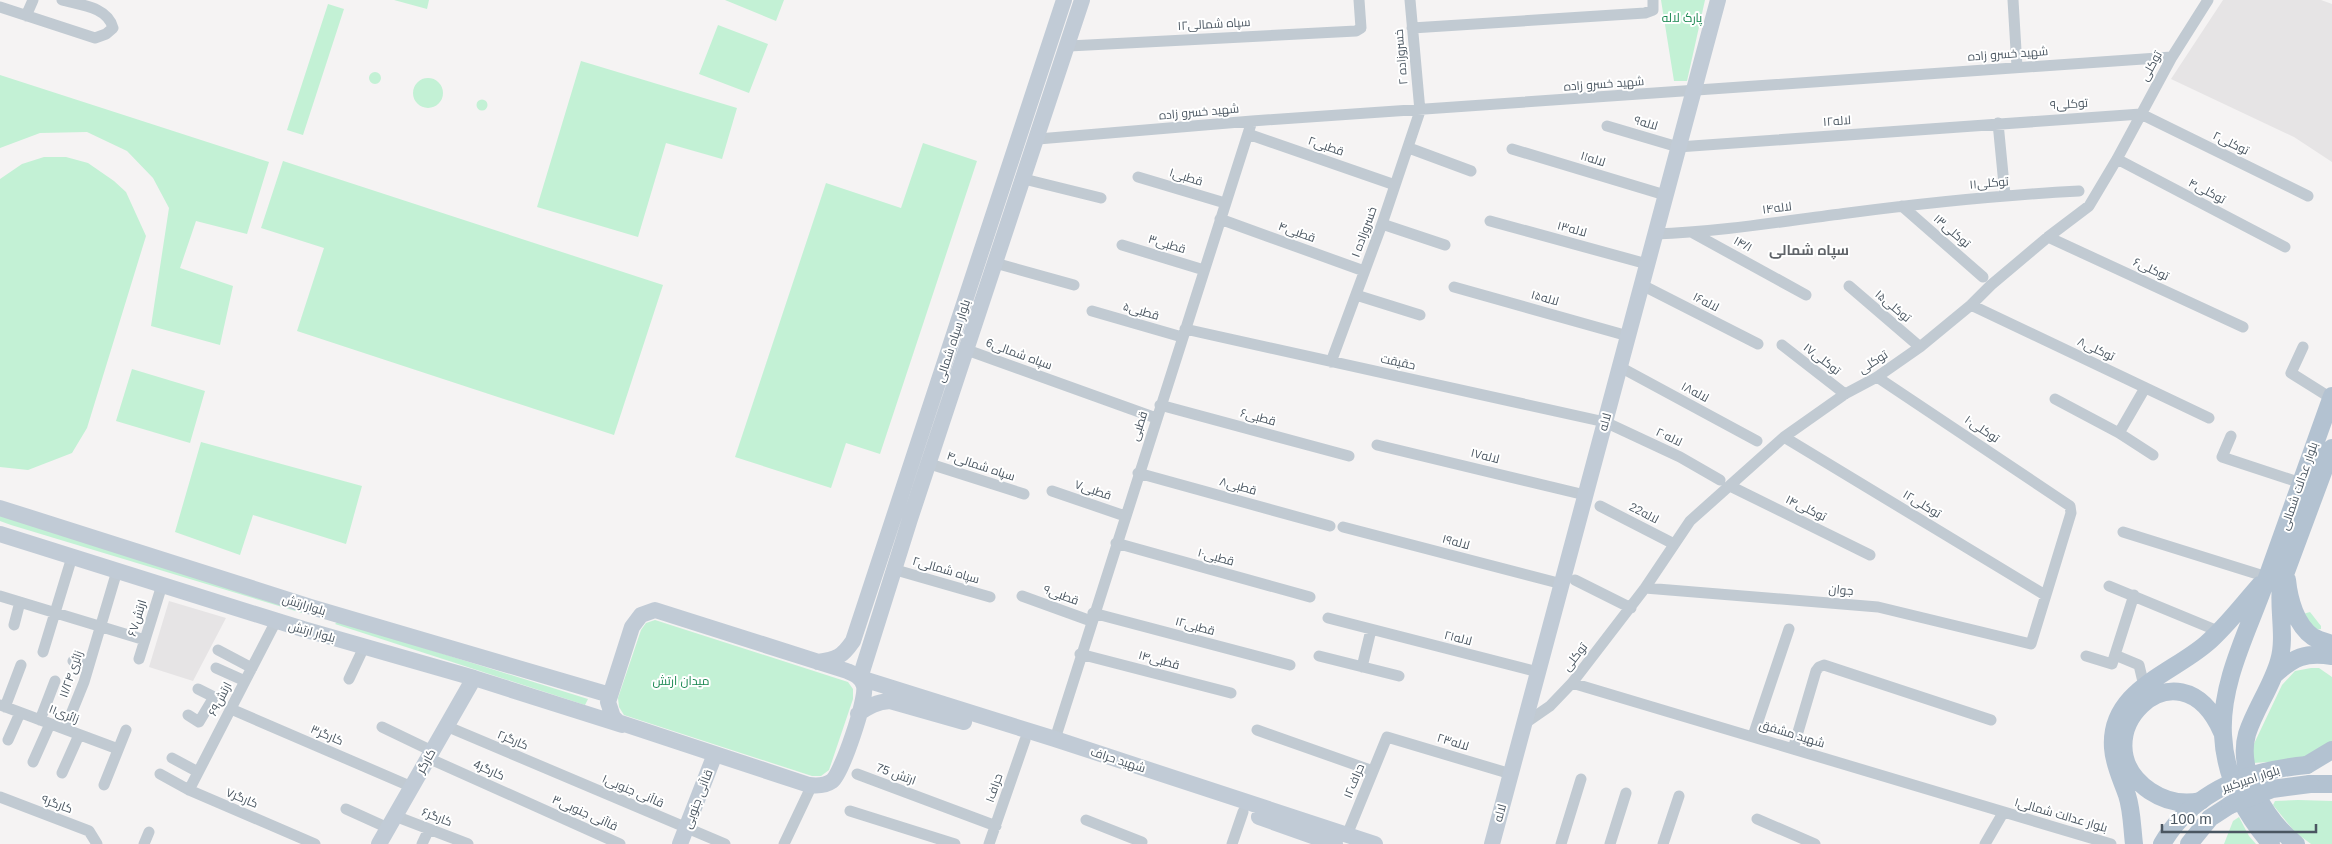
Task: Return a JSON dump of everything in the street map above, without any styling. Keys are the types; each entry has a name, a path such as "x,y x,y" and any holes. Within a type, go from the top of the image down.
{"main road":[{"name":"بلوار سپاه شمالی","path":"860,678 896,570 910,519 930,464 944,394 1064,0"},
{"name":"بلوار سپاه شمالی","path":"818,662 836,659 846,651 853,641 900,495 944,394 967,350 1082,0"},
{"name":"لاله","path":"1492,844 1538,672 1568,582 1586,495 1718,0"},
{"name":"بلوار عدالت شمالی","path":"2222,734 2223,713 2230,683 2332,397"},
{"name":"بلوار عدالت شمالی","path":"2296,844 2285,835 2261,805 2252,783 2245,753 2247,737 2254,716 2272,676 2280,652 2281,622 2279,604 2281,585 2332,448"},
{"name":"بلوارارتش","path":"0,508 311,607 610,695"},
{"name":"بلوار ارتش","path":"1,538 72,557 276,621 474,678 625,725"},
{"path":"2286,570 2290,598 2297,618 2312,636 2332,644"},
{"path":"2134,844 2128,797 2115,764 2112,747 2115,725 2120,714 2131,698 2144,686 2183,663 2208,643 2267,577"},
{"path":"303,629 311,607"},
{"path":"655,610 818,662 847,671 860,678 864,685 864,694 858,714 836,776 824,785 812,785 625,725 613,717 610,710 610,695 635,621 641,615 655,610"},
{"path":"853,641 860,650 870,646"},
{"path":"2272,676 2291,660 2318,654 2332,656"},
{"name":"کارگر","path":"379,844 474,678"},
{"name":"شهید حراف","path":"860,678 932,707 1054,739 1341,839 1375,844"},
{"path":"2201,801 2184,802 2169,800 2157,795 2138,781 2126,758 2125,731 2131,717 2142,704 2155,695 2169,692 2188,694 2201,700 2216,718 2222,734 2224,756 2237,793 2252,821 2271,844"},
{"path":"858,714 870,705 879,702 890,701 932,707 1025,740 1243,812 1341,839"},
{"path":"2307,765 2332,750"},
{"name":"قاآنی جنوبی","path":"680,844 716,754"},
{"name":"بلوار امیرکبیر","path":"2162,844 2180,820 2201,801 2225,785 2278,769 2307,765 2332,765"},
{"name":"بلوار امیرکبیر","path":"2189,844 2210,818 2230,805 2272,789 2310,784 2332,784"}],"street":[{"path":"26,16 33,0"},
{"path":"0,8 96,38 106,34 112,28 111,19 104,12 62,0"},
{"name":"سپاه شمالی۱۲","path":"1068,46 1356,31 1361,28 1359,0"},
{"name":"خسروزاده ۲","path":"1410,0 1420,111"},
{"path":"1412,28 1645,13 1653,10 1653,0"},
{"path":"2014,0 2017,67"},
{"name":"توکلی","path":"1524,724 1550,706 1572,683 1631,608 1690,521 1725,483 1784,437 1845,394 1877,377 1920,347 2048,237 2089,206 2117,159 2172,57 2208,0"},
{"name":"شهید خسرو زاده","path":"1038,138 1252,121 1420,111 2172,57"},
{"name":"خسروزاده ۱","path":"1331,362 1409,148 1420,111"},
{"name":"توکلی۹","path":"1998,123 2141,114"},
{"name":"توکلی۲","path":"2141,114 2308,196"},
{"name":"قطبی","path":"1054,739 1252,121"},
{"path":"1998,123 2006,195"},
{"name":"لاله۱۲","path":"1678,147 1998,123"},
{"name":"لاله۹","path":"1606,126 1678,147"},
{"name":"قطبی۲","path":"1248,134 1395,185"},
{"path":"1409,148 1471,170"},
{"name":"لاله۱۱","path":"1512,149 1666,195"},
{"name":"توکلی۴","path":"2117,159 2284,247"},
{"name":"قطبی۱","path":"1138,177 1226,204"},
{"path":"1024,179 1101,198"},
{"name":"توکلی۱۱","path":"1902,206 2006,195 2079,191"},
{"name":"لاله۱۴","path":"1655,234 1693,233 1902,206"},
{"name":"توکلی۱۳","path":"1902,206 1983,277"},
{"name":"قطبی۴","path":"1220,219 1364,271"},
{"name":"لاله۱۳","path":"1490,221 1647,264"},
{"path":"1382,224 1444,245"},
{"name":"۱۴/۱","path":"1693,233 1806,295"},
{"name":"توکلی۶","path":"2048,237 2243,326"},
{"name":"قطبی۳","path":"1122,245 1204,270"},
{"path":"995,263 1074,285"},
{"name":"لاله۱۶","path":"1642,285 1758,344"},
{"name":"توکلی۱۵","path":"1848,286 1920,347"},
{"name":"لاله۱۵","path":"1454,287 1628,336"},
{"path":"1356,295 1420,315"},
{"name":"توکلی۸","path":"1971,305 2209,418"},
{"name":"قطبی۵","path":"1092,311 1184,333"},
{"name":"حقیقت","path":"1184,333 1331,362 1605,422"},
{"name":"توکلی۱۷","path":"1782,345 1845,394"},
{"path":"2304,347 2291,373 2332,397"},
{"name":"6سپاه شمالی","path":"967,350 1156,418"},
{"name":"لاله۱۸","path":"1620,367 1757,441"},
{"name":"۱۰توکلی","path":"1877,377 2070,506 2071,513 2045,595"},
{"path":"2119,433 2146,388"},
{"path":"2054,399 2119,433 2153,455"},
{"name":"قطبی۶","path":"1160,405 1349,456"},
{"name":"لاله۲۰","path":"1605,422 1680,457 1725,483"},
{"path":"2231,436 2222,457 2301,483"},
{"name":"توکلی۱۲","path":"1784,437 2045,595"},
{"name":"لاله۱۷","path":"1377,445 1586,495"},
{"name":"سپاه شمالی۴","path":"930,464 1024,494"},
{"name":"قطبی۸","path":"1138,473 1330,526"},
{"name":"توکلی۱۴","path":"1725,483 1870,556"},
{"name":"قطبی۷","path":"1052,491 1125,516"},
{"name":"22لاله","path":"1600,506 1674,544"},
{"name":"لاله۱۹","path":"1343,527 1568,582 1631,608"},
{"path":"2123,532 2267,577"},
{"name":"قطبی۱۰","path":"1116,543 1310,597"},
{"path":"43,652 72,557"},
{"name":"سپاه شمالی۲","path":"896,570 990,597"},
{"name":"زائری۱۱/۲۴","path":"65,730 89,665 117,571"},
{"name":"ارتش۶۷","path":"139,659 162,585"},
{"path":"2109,586 2218,631"},
{"name":"جوان","path":"1645,588 1878,607 2031,644 2045,595"},
{"path":"2086,656 2112,664 2134,595"},
{"path":"0,596 145,640"},
{"name":"قطبی۹","path":"1022,596 1092,617"},
{"path":"14,625 20,602"},
{"name":"قطبی۱۲","path":"1092,617 1290,665"},
{"name":"لاله۲۱","path":"1328,618 1538,672"},
{"name":"ارتش۶۹","path":"189,790 276,621"},
{"path":"1753,736 1789,629"},
{"path":"1362,667 1371,630"},
{"path":"349,680 364,647"},
{"path":"218,650 252,668"},
{"name":"قطبی۱۴","path":"1080,654 1232,693"},
{"path":"2115,655 2139,665 2144,686"},
{"path":"1319,656 1399,676"},
{"path":"72,661 89,665"},
{"path":"3,706 21,665"},
{"path":"1793,749 1816,671 1824,665 1991,720"},
{"path":"216,668 245,681"},
{"path":"33,762 55,681"},
{"name":"شهید مشفق","path":"1572,683 2004,812"},
{"path":"188,715 199,722 214,697 198,690"},
{"name":"زائری۱۱","path":"3,706 118,749"},
{"name":"کارگر۳","path":"210,706 230,712 412,787"},
{"path":"8,740 20,713"},
{"name":"کارگر۲","path":"446,726 569,779"},
{"name":"4کارگر","path":"382,727 430,755 539,808"},
{"path":"104,785 126,730"},
{"path":"1257,730 1373,771"},
{"path":"62,773 79,735"},
{"name":"لاله۲۳","path":"1387,737 1511,774"},
{"name":"حراف۱۲","path":"1341,839 1387,737"},
{"name":"حراف۱","path":"989,844 1025,740"},
{"path":"172,758 198,772"},
{"name":"کارگر۷","path":"160,774 189,790 315,844"},
{"name":"75 ارتش","path":"857,774 996,826"},
{"name":"قاآنی جنوبی۱","path":"569,779 725,844"},
{"path":"1561,844 1581,779"},
{"path":"784,844 812,785"},
{"path":"1610,844 1626,793"},
{"path":"1663,844 1679,796"},
{"name":"کارگر۹","path":"0,797 89,831 97,844"},
{"name":"قاآنی جنوبی۳","path":"539,808 620,844"},
{"name":"کارگر۶","path":"346,809 392,822 429,829 468,844"},
{"path":"850,811 955,844"},
{"path":"1232,844 1243,812"},
{"path":"1985,844 2004,812"},
{"name":"بلوار عدالت شمالی۱","path":"2004,812 2111,844"},
{"path":"1757,819 1816,844"},
{"path":"1086,820 1126,840 1142,842"},
{"path":"422,844 429,829"},
{"path":"144,844 149,832"}],"shaded area":[{"path":"2223,0 2321,0 2332,4 2332,162 2294,137 2171,79"},
{"path":"169,601 226,618 193,681 149,667"}],"green space":[{"path":"394,0 429,0 427,9"},
{"path":"725,0 784,0 776,21"},
{"name":"پارک لاله","path":"1661,0 1705,0 1687,81 1674,81"},
{"path":"328,4 344,9 303,135 287,130"},
{"path":"718,25 768,44 749,93 699,74"},
{"path":"581,61 737,108 722,159 666,143 638,237 537,207"},
{"path":"375,72 381,78 375,84 369,78"},
{"path":"0,75 269,162 247,234 196,221 180,268 233,286 220,345 151,326 169,208 153,178 127,151 87,132 40,133 0,148"},
{"path":"428,78 434,79 442,87 442,99 434,107 428,108 422,107 414,99 413,93 414,87 422,79"},
{"path":"482,99 488,105 482,111 476,105"},
{"path":"923,143 977,161 880,454 846,443 831,488 735,457 826,183 901,208"},
{"path":"44,157 66,157 88,163 114,181 126,192 146,236 87,428 72,453 28,470 0,467 0,179 22,164"},
{"path":"283,161 663,285 614,435 297,331 324,248 261,228"},
{"path":"132,369 205,391 190,443 116,421"},
{"path":"201,442 362,486 346,544 253,515 240,555 175,532"},
{"path":"0,515 304,610 302,613 11,525 0,521"},
{"path":"2310,612 2321,626 2321,629 2314,630 2303,614"},
{"name":"میدان ارتش","path":"655,620 848,682 853,689 853,699 829,770 821,776 812,776 624,715 619,707 618,698 641,630 646,623"},
{"path":"338,621 588,699 585,705 335,624"},
{"path":"2319,668 2332,677 2332,744 2299,760 2253,763 2251,750 2282,685 2295,671"},
{"path":"2275,801 2332,801 2332,844 2311,844 2295,832 2273,805"},
{"path":"2239,817 2249,836 2256,844 2224,844 2233,821"}],"district":[{"name":"سپاه شمالی","path":"1809,250"}]}
